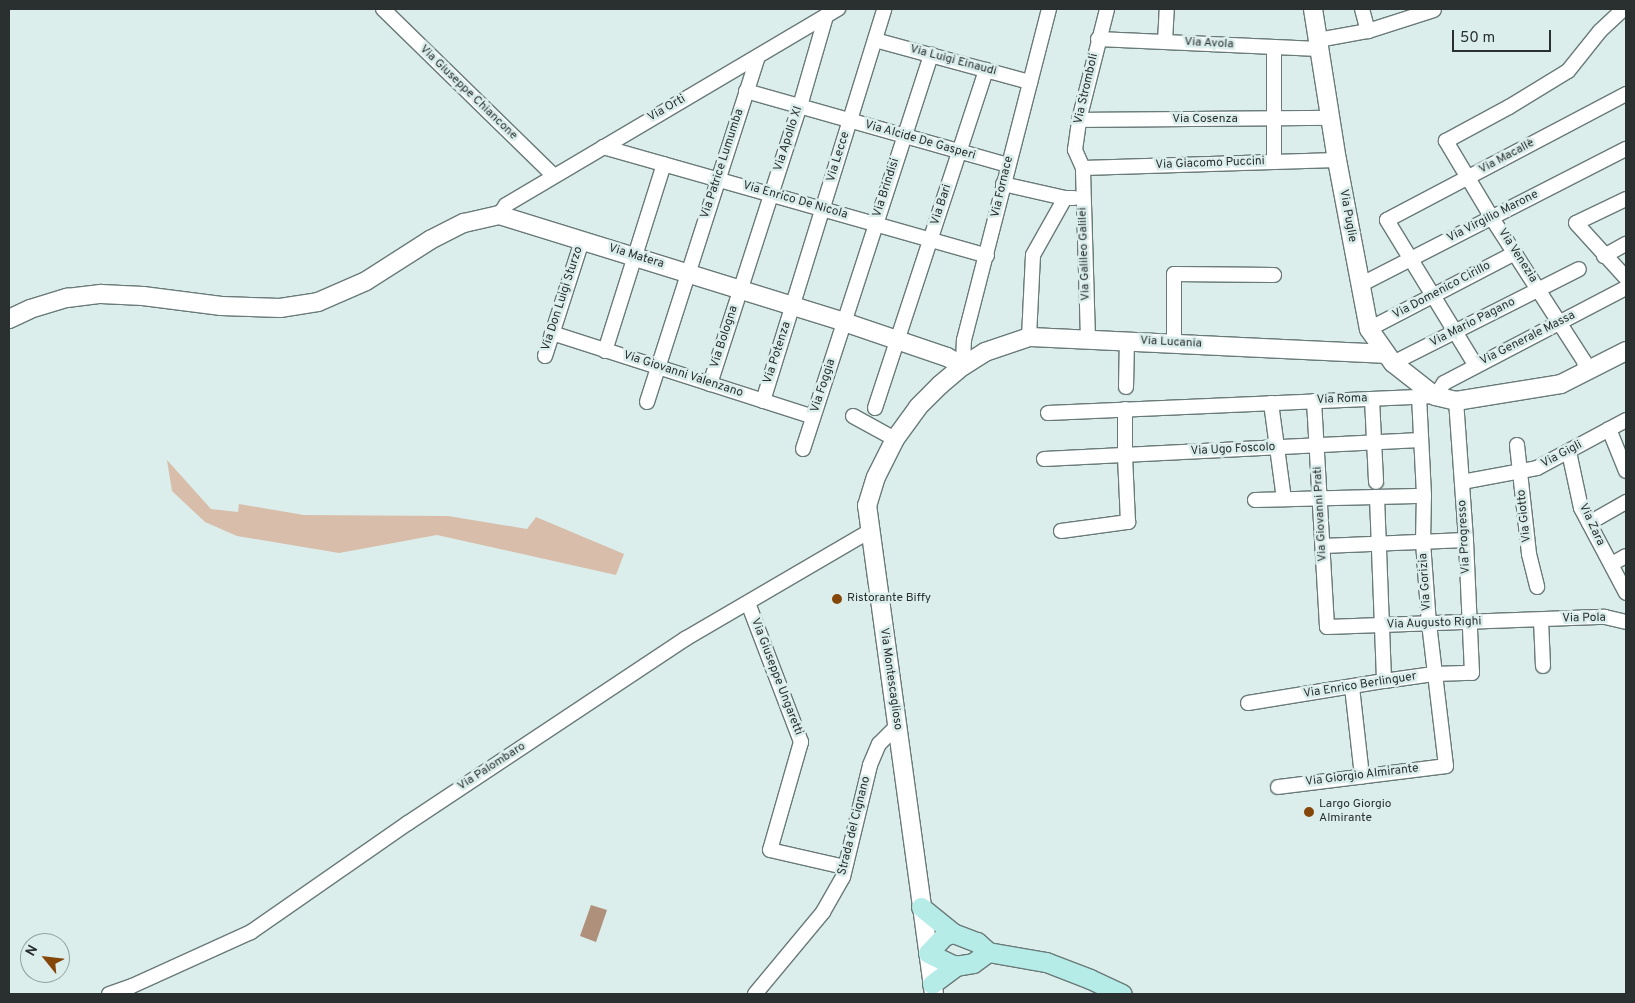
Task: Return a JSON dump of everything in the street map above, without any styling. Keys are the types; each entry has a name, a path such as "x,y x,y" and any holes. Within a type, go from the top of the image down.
{"main road":[{"path":"921,907 953,933 977,942 988,952 1046,962 1122,994"},
{"path":"953,933 944,936 928,954 957,965 973,963 988,952"},
{"path":"933,989 957,965"}],"street":[{"name":"Via Giuseppe Chiancone","path":"383,9 554,176"},
{"name":"Via Orti","path":"499,215 506,205 838,9"},
{"name":"Via Lecce","path":"793,306 884,9"},
{"name":"Via Fornace","path":"963,366 964,340 1049,9"},
{"name":"Via Stromboli","path":"1083,168 1075,150 1079,120 1106,9"},
{"path":"1165,42 1167,9"},
{"name":"Via Puglie","path":"1313,9 1337,160 1369,329 1389,358 1427,396"},
{"path":"1362,9 1368,31"},
{"name":"Via Venezia","path":"1586,373 1584,361 1492,218 1446,141 1509,107 1568,71 1600,31 1624,9"},
{"name":"Via Avola","path":"1098,39 1274,47 1319,45 1434,10"},
{"name":"Via Apollo XI","path":"740,289 800,106 826,16"},
{"name":"Via Luigi Einaudi","path":"875,40 1030,82"},
{"path":"1274,47 1274,162"},
{"name":"Via Brindisi","path":"844,322 930,54"},
{"name":"Via Patrice Lumumba","path":"647,402 758,56"},
{"name":"Via Bari","path":"875,408 986,70"},
{"name":"Via Alcide De Gasperi","path":"746,91 1008,165"},
{"name":"Via Macallè","path":"1411,260 1387,220 1626,94"},
{"name":"Via Cosenza","path":"1079,120 1274,120 1330,118"},
{"name":"Via Enrico De Nicola","path":"603,147 987,256"},
{"name":"Via Virgilio Marone","path":"1360,285 1626,149"},
{"name":"Via Giacomo Puccini","path":"1083,168 1337,160"},
{"path":"605,351 664,164"},
{"name":"Via Galileo Galilei","path":"1083,168 1088,340"},
{"path":"1003,184 1065,198 1084,198"},
{"path":"1029,337 1033,255 1065,198"},
{"path":"1626,199 1576,223 1626,278"},
{"path":"9,319 30,309 67,298 101,294 143,296 221,306 280,308 318,302 366,281 430,240 464,223 499,215"},
{"name":"Via Matera","path":"499,215 844,322 947,357 963,366"},
{"name":"Via Don Luigi Sturzo","path":"545,356 582,241"},
{"path":"1604,256 1626,244"},
{"name":"Via Domenico Cirillo","path":"1369,329 1514,253"},
{"path":"1411,260 1476,366"},
{"name":"Via Mario Pagano","path":"1389,358 1455,332 1579,269"},
{"path":"1174,344 1174,274 1274,275"},
{"name":"Via Generale Massa","path":"1427,396 1476,366 1626,288"},
{"name":"Via Bologna","path":"710,384 740,289"},
{"name":"Via Potenza","path":"763,401 793,306"},
{"name":"Via Foggia","path":"803,449 844,322"},
{"name":"Via Giovanni Valenzano","path":"552,333 813,417"},
{"name":"Via Lucania","path":"963,366 985,352 1029,337 1127,341 1389,358"},
{"path":"1126,387 1127,341"},
{"name":"Via Roma","path":"1048,413 1427,396 1456,401 1561,384 1586,373 1626,351"},
{"name":"Via Montescaglioso","path":"933,989 867,506 876,477 894,439 918,407 963,366"},
{"name":"Via Gorizia","path":"1427,396 1421,440 1423,542 1434,674 1446,766"},
{"path":"1372,399 1376,482"},
{"name":"Via Giovanni Prati","path":"1314,401 1327,627"},
{"name":"Via Progresso","path":"1456,401 1466,540 1472,673"},
{"path":"1270,403 1284,499"},
{"path":"1061,531 1128,522 1125,410"},
{"path":"853,416 894,439"},
{"name":"Via Gigli","path":"1462,482 1537,468 1626,420"},
{"path":"1609,429 1626,472"},
{"name":"Via Ugo Foscolo","path":"1044,459 1421,440"},
{"name":"Via Giotto","path":"1517,445 1529,554 1537,587"},
{"name":"Via Zara","path":"1569,452 1581,508 1626,593"},
{"path":"1255,500 1416,496"},
{"path":"1377,497 1384,681"},
{"path":"1589,523 1626,502"},
{"name":"Via Palombaro","path":"109,994 132,986 251,932 446,797 685,639 870,531"},
{"path":"1323,546 1466,540"},
{"name":"Via Giuseppe Ungaretti","path":"748,603 801,742 770,850 845,867"},
{"name":"Via Pola","path":"1541,620 1605,617 1626,622"},
{"path":"1541,620 1543,666"},
{"name":"Via Augusto Righi","path":"1327,627 1541,620"},
{"name":"Via Enrico Berlinguer","path":"1248,703 1434,674 1472,673"},
{"path":"1352,687 1362,776"},
{"name":"Strada del Cignano","path":"755,994 823,912 843,877 870,765 879,744 896,728"},
{"name":"Via Giorgio Almirante","path":"1278,787 1446,766"}],"shaded area":[{"path":"167,460 211,509 238,512 239,504 304,515 448,516 527,529 536,517 624,554 616,575 437,535 339,553 237,536 205,522 172,491"},
{"path":"591,905 607,910 596,942 580,936"}],"place":[{"name":"Ristorante Biffy","path":"837,599"},
{"name":"Largo Giorgio Almirante","path":"1309,812"}]}
